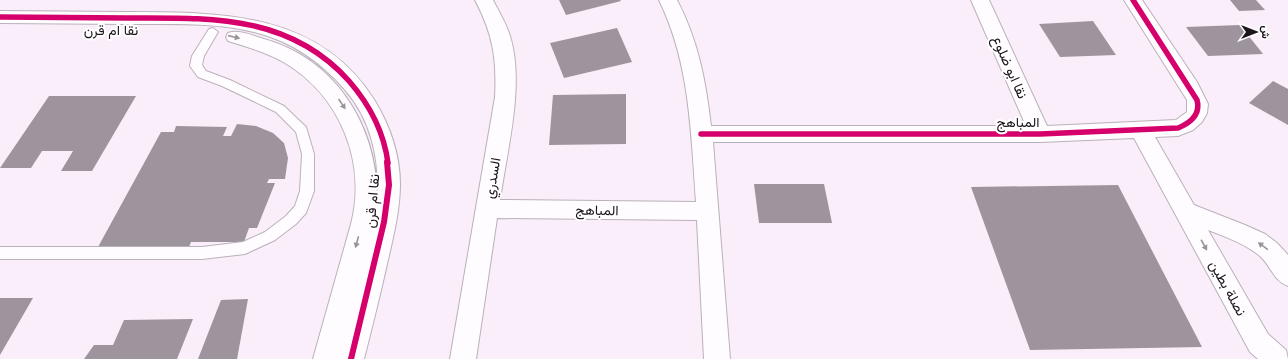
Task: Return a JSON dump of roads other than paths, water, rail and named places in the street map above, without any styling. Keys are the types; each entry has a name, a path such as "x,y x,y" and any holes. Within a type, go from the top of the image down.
{"street":[{"name":"السدري","path":"463,359 506,97 507,66 502,38 494,18 484,0"},
{"path":"668,0 681,24 689,53 701,134 708,212 717,359"},
{"name":"نقا ابو ضلوع","path":"980,0 1040,134"},
{"name":"المباهج","path":"701,134 1040,134 1140,131 1178,128 1189,124 1197,113 1198,104 1186,82 1134,0"},
{"name":"نقا ام قرن","path":"0,17 186,18 237,22 272,32 308,46 318,52 342,73 362,96 375,121 386,155 389,183 386,219 351,359"},
{"name":"نقا ام قرن","path":"0,30 175,30 213,32 263,45 283,54 320,78 336,95 348,113 358,135 363,152 367,178 366,208 326,359"},
{"name":"نصلة بطين","path":"1140,131 1259,343 1277,359"},
{"name":"المباهج","path":"487,208 708,212"},
{"path":"1185,211 1253,239 1264,246 1274,256 1288,275"}],"lane":[{"path":"0,253 202,253 245,248 270,236 291,220 301,209 307,191 308,154 302,130 280,109 226,83 202,74 196,66 198,56 213,32"}]}
